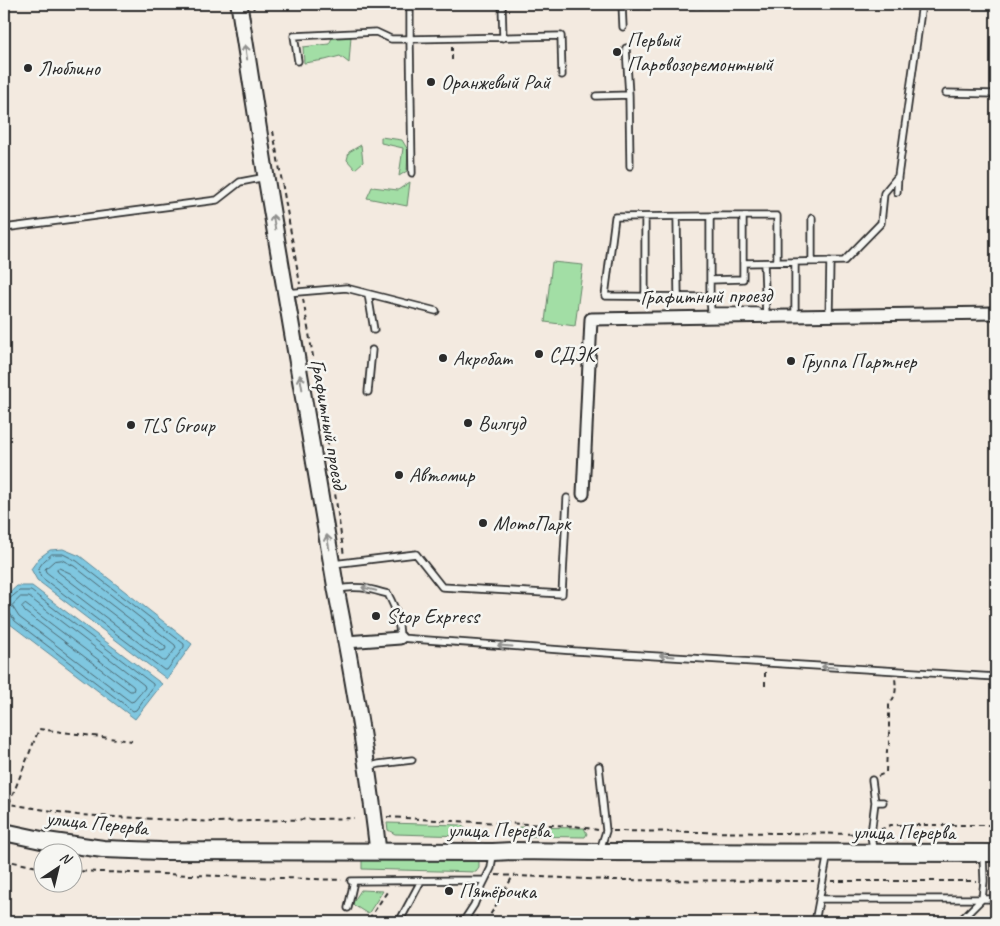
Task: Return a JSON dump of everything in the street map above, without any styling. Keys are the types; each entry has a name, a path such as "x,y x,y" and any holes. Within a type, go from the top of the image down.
{"main road":[{"name":"улица Перерва","path":"4,832 46,841 103,849 161,851 990,854"}],"street":[{"name":"Графитный проезд","path":"239,4 286,293 338,563 336,589 368,768 378,852"},
{"name":"Графитный проезд","path":"583,494 591,319 761,314 996,313"},
{"path":"346,642 400,638"}],"lane":[{"path":"410,4 412,173"},
{"path":"502,4 503,38"},
{"path":"622,4 624,27"},
{"path":"898,192 898,176 922,4"},
{"path":"298,61 294,36 376,32 390,39 410,40 561,36 562,75"},
{"path":"626,48 630,166"},
{"path":"946,93 996,94"},
{"path":"596,96 629,96"},
{"path":"743,264 844,261 881,223 884,193 898,176"},
{"path":"4,228 217,200 240,182 266,177"},
{"path":"710,216 711,311 761,314 764,263"},
{"path":"710,280 743,279 743,216"},
{"path":"710,297 605,296 615,217 777,216 777,262"},
{"path":"645,217 645,296"},
{"path":"678,217 678,296"},
{"path":"812,218 812,262"},
{"path":"830,261 830,315"},
{"path":"795,315 796,262"},
{"path":"286,293 346,288 436,311"},
{"path":"368,294 374,330"},
{"path":"368,392 372,350"},
{"path":"338,563 416,554 442,587 562,594 567,498"},
{"path":"336,589 363,587 388,594 397,611 400,638 996,677"},
{"path":"368,768 380,764 412,760"},
{"path":"599,766 606,831 599,852"},
{"path":"872,780 875,802 871,834 873,853"},
{"path":"875,802 883,802"},
{"path":"463,922 474,905 491,868 493,852"},
{"path":"815,922 828,853"},
{"path":"961,922 982,899 990,854"},
{"path":"348,908 353,881 485,880"},
{"path":"399,922 420,881"},
{"path":"819,899 996,899"}],"path":[{"path":"636,9 867,4"},
{"path":"452,39 452,64"},
{"path":"273,130 327,437 338,563"},
{"path":"872,780 886,772 887,750 890,745 890,704 894,700 896,693 895,670"},
{"path":"8,804 39,729 132,741"},
{"path":"4,802 77,815 217,822 354,818"},
{"path":"386,812 387,818 575,826 606,831 871,834 891,825 996,825"},
{"path":"4,860 32,866"},
{"path":"82,871 353,881"},
{"path":"485,880 495,876 513,876 656,880 984,881"},
{"path":"486,922 513,876"},
{"path":"369,919 394,881"}],"green space":[{"path":"351,36 349,63 340,56 304,63 303,47 329,44 332,38"},
{"path":"381,137 402,140 408,150 407,171 399,176 403,148 381,143"},
{"path":"361,145 363,162 355,169 347,160 349,152"},
{"path":"410,182 407,206 367,198 372,187 398,190"},
{"path":"552,262 583,265 575,326 545,322"},
{"path":"387,823 460,825 465,828 465,836 395,834 388,830"},
{"path":"519,827 584,828 587,834 585,837 516,836"},
{"path":"362,860 479,860 479,868 476,872 362,869"},
{"path":"361,890 383,891 368,914 352,904"}],"water":[{"path":"63,549 80,556 192,644 167,679 37,580 31,569 39,558 50,550"},
{"path":"17,586 32,586 162,684 135,719 10,624 5,612 4,603 8,595"}],"place":[{"name":"Первый Паровозоремонтный","path":"617,52"},
{"name":"Люблино","path":"28,68"},
{"name":"Оранжевый Рай","path":"431,82"},
{"name":"СДЭК","path":"539,354"},
{"name":"Акробат","path":"443,358"},
{"name":"Группа Партнер","path":"791,361"},
{"name":"Вилгуд","path":"468,423"},
{"name":"TLS Group","path":"131,425"},
{"name":"Автомир","path":"399,475"},
{"name":"МотоПарк","path":"483,523"},
{"name":"Stop Express","path":"376,616"},
{"name":"Пятёрочка","path":"449,891"}]}
